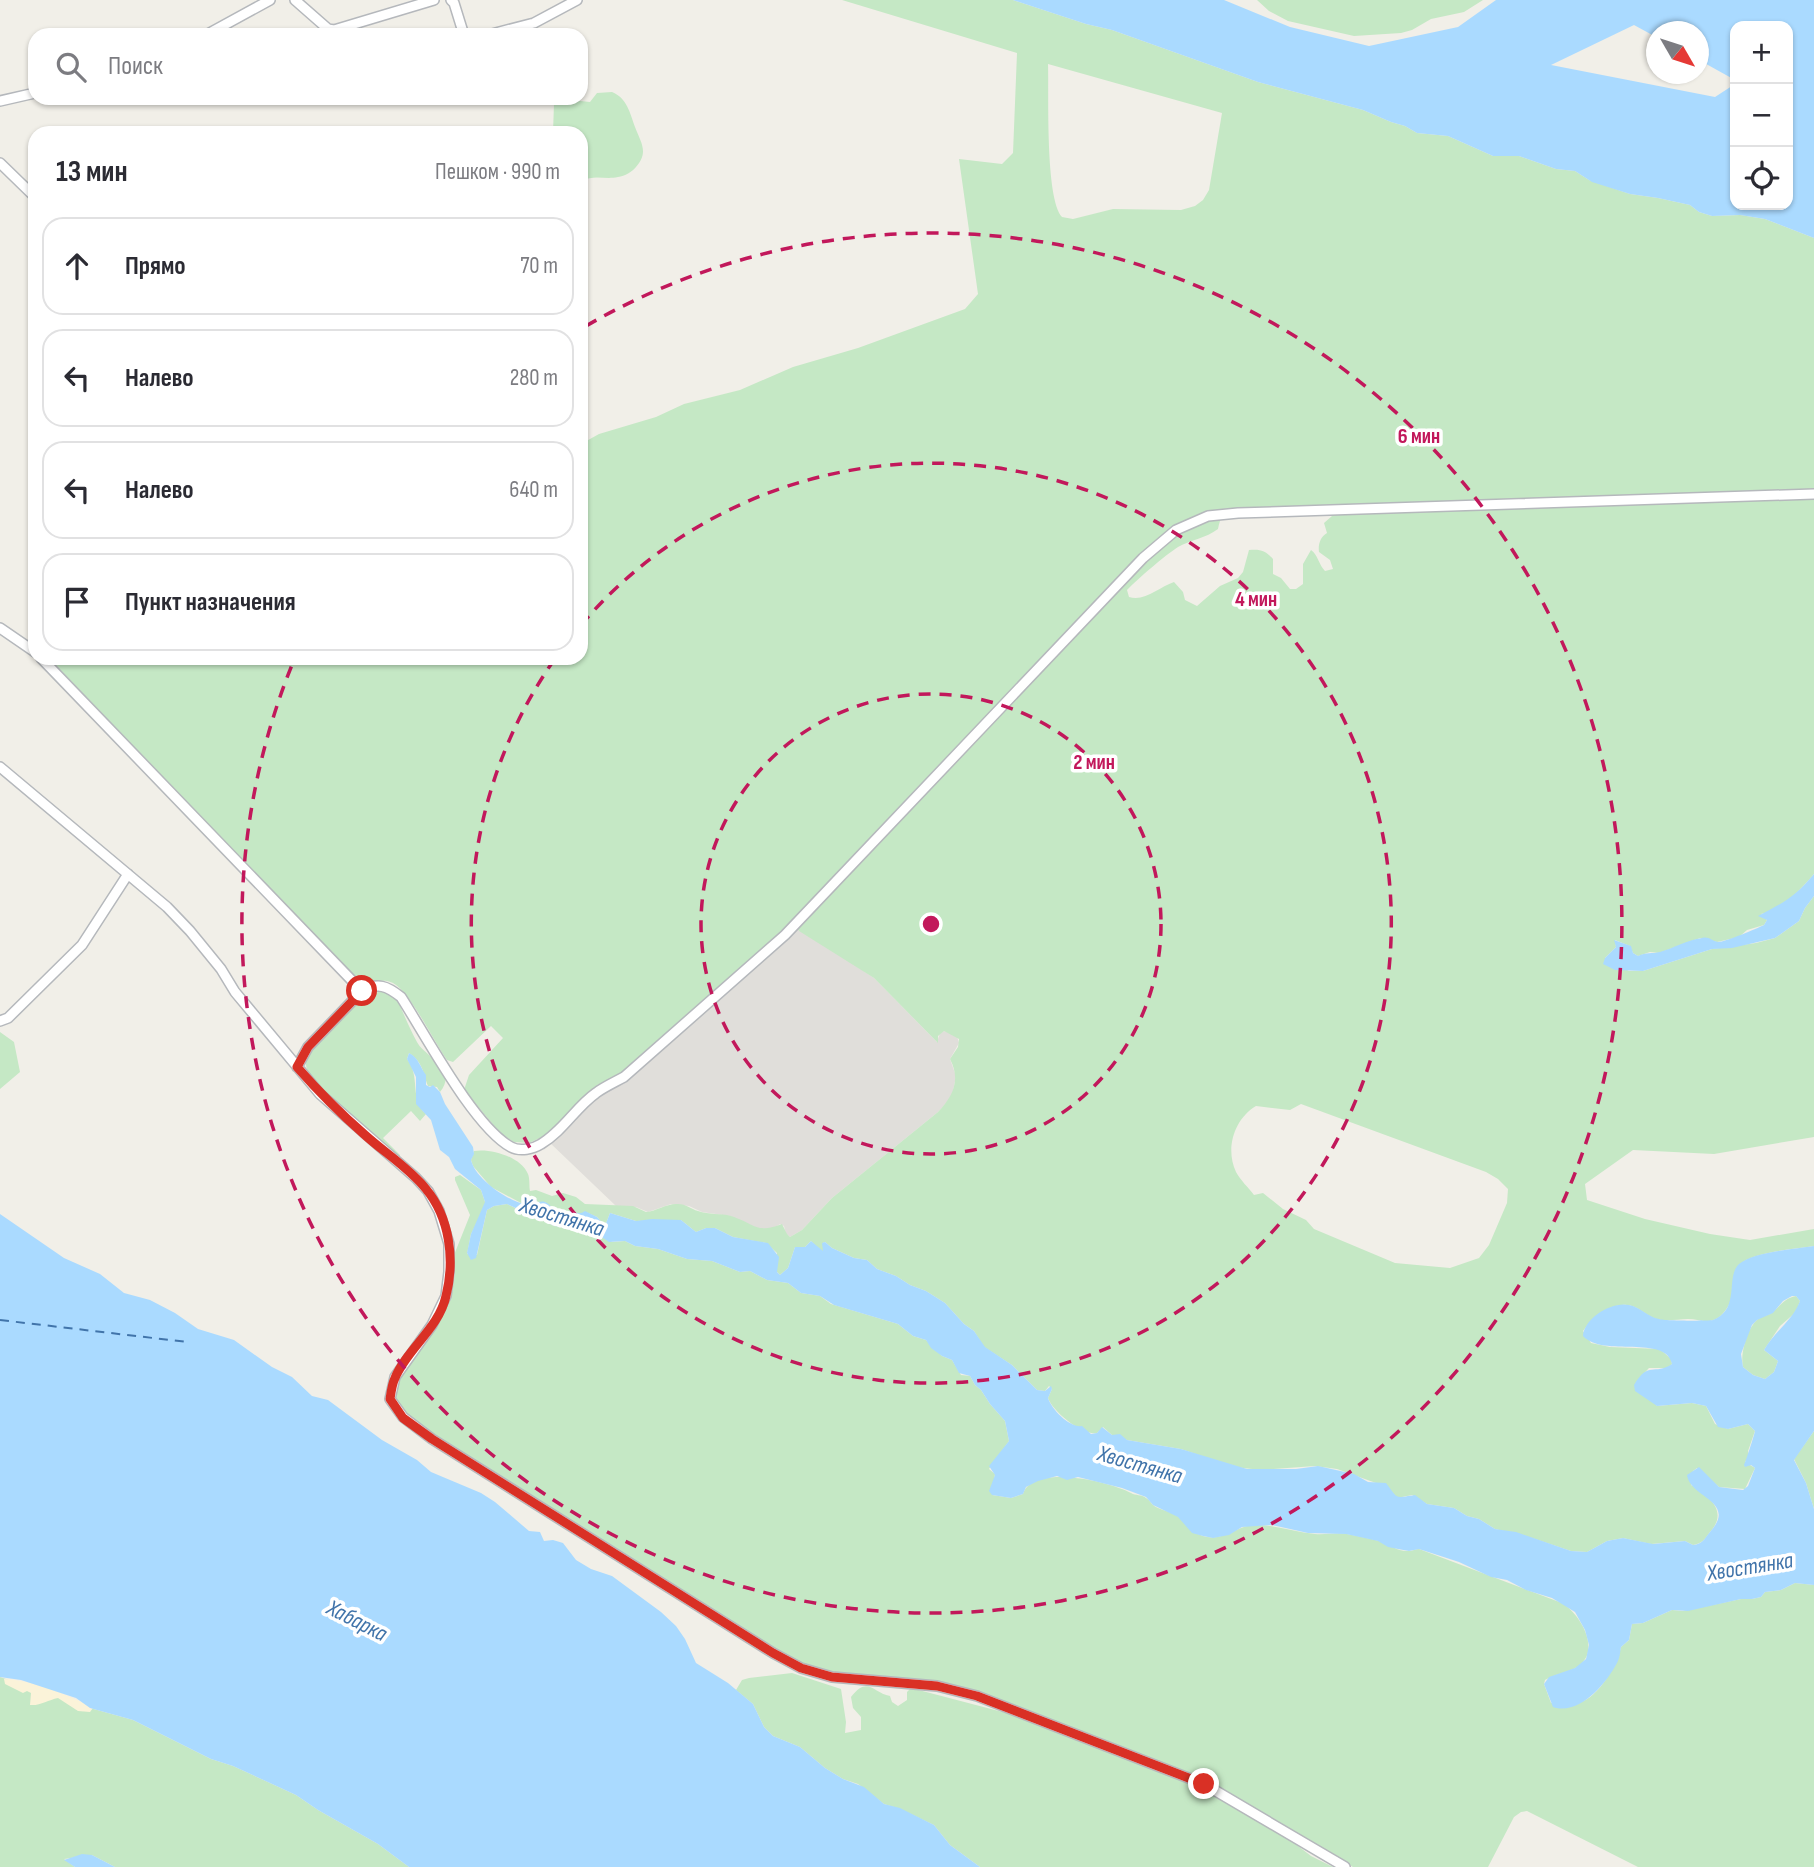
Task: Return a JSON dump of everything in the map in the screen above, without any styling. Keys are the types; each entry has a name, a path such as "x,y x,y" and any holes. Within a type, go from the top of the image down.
{"street":[{"path":"219,28 270,0"},
{"path":"295,0 330,28"},
{"path":"341,28 434,0"},
{"path":"451,0 462,28"},
{"path":"515,28 534,23 577,0"},
{"path":"0,100 28,94"},
{"path":"0,163 28,190"},
{"path":"297,1067 308,1047 362,991 370,986 390,988 401,997 484,1123 511,1147 519,1150 540,1145 596,1093 624,1077 785,935 1143,558 1176,530 1208,516 1814,494"},
{"path":"0,628 28,647"},
{"path":"48,665 362,991"},
{"path":"0,767 167,907 221,969 235,992 320,1094 428,1191 445,1225 449,1244 449,1272 446,1296 432,1325 395,1377 390,1399 403,1418 738,1631 801,1668 832,1677 937,1686 977,1696 1204,1784 1345,1867"},
{"path":"0,1021 8,1018 82,946 128,874"}],"shaded area":[{"path":"797,926 874,978 937,1042 940,1033 944,1031 957,1036 959,1043 950,1059 956,1076 952,1097 938,1112 832,1198 802,1230 790,1237 780,1224 771,1230 762,1229 746,1225 730,1216 702,1212 689,1206 671,1204 648,1212 636,1207 616,1206 548,1141"}],"green space":[{"path":"842,0 1013,0 1112,30 1258,82 1363,110 1417,133 1448,136 1493,156 1519,156 1556,169 1575,171 1589,180 1630,194 1690,205 1699,212 1712,216 1740,215 1765,219 1814,238 1814,874 1784,904 1761,914 1767,920 1764,925 1747,930 1739,937 1717,942 1700,938 1659,953 1650,952 1638,956 1630,946 1615,940 1616,947 1605,958 1629,971 1643,971 1712,949 1775,938 1799,921 1814,896 1814,1137 1714,1154 1633,1150 1585,1184 1587,1200 1645,1219 1710,1234 1750,1240 1814,1229 1814,1246 1770,1252 1744,1261 1733,1278 1729,1304 1716,1319 1660,1320 1632,1306 1622,1305 1600,1314 1583,1331 1591,1343 1610,1347 1660,1349 1671,1359 1672,1364 1667,1368 1649,1368 1637,1381 1657,1406 1692,1403 1706,1406 1715,1424 1728,1429 1748,1424 1755,1431 1745,1462 1755,1468 1745,1489 1719,1487 1697,1468 1693,1471 1691,1485 1711,1500 1717,1512 1715,1525 1699,1543 1693,1545 1685,1541 1651,1544 1623,1538 1607,1541 1587,1552 1571,1551 1495,1529 1454,1508 1427,1504 1412,1495 1397,1498 1376,1483 1337,1469 1315,1466 1261,1470 1234,1467 1181,1449 1127,1440 1112,1435 1103,1427 1097,1433 1084,1431 1069,1422 1051,1404 1048,1398 1052,1389 1049,1386 1045,1391 1037,1390 1012,1365 984,1347 974,1331 945,1303 896,1276 877,1269 867,1260 854,1258 825,1242 825,1250 821,1252 811,1241 805,1247 795,1247 788,1268 780,1275 777,1272 777,1253 766,1243 733,1237 715,1228 696,1232 681,1220 636,1221 610,1213 605,1226 597,1217 586,1212 580,1214 568,1211 555,1215 545,1202 521,1203 491,1187 473,1166 471,1160 474,1151 497,1152 519,1163 528,1174 530,1191 536,1190 552,1196 563,1193 576,1197 585,1204 633,1206 646,1212 681,1204 702,1212 731,1216 761,1228 782,1224 790,1237 802,1230 832,1198 938,1112 954,1087 955,1074 950,1059 958,1047 959,1039 944,1031 938,1036 938,1043 874,978 799,931 797,926 782,935 621,1075 595,1090 544,1136 529,1143 514,1142 501,1134 464,1090 469,1075 503,1038 491,1026 453,1062 447,1060 415,1007 400,988 388,981 366,982 356,979 56,665 588,665 588,440 599,434 656,417 684,404 740,390 793,367 858,348 965,309 978,294 959,159 1002,164 1013,153 1017,53","holes":["1048,64 1222,113 1209,190 1195,206 1181,210 1113,209 1073,219 1062,217 1057,206 1050,168","1250,508 1326,510 1332,516 1324,523 1327,533 1320,541 1319,552 1330,560 1333,569 1325,571 1311,550 1303,564 1303,584 1296,589 1290,589 1281,578 1273,574 1273,559 1270,556 1262,551 1249,550 1243,572 1238,578 1220,586 1197,606 1185,600 1183,592 1174,582 1146,596 1129,597 1127,590 1178,547 1218,529 1222,516 1228,511","1301,1104 1486,1172 1498,1179 1508,1189 1507,1203 1489,1245 1479,1258 1450,1268 1395,1263 1314,1229 1306,1220 1283,1209 1263,1193 1254,1195 1236,1172 1233,1163 1232,1144 1237,1127 1256,1106 1290,1110"]},
{"path":"1257,0 1483,0 1464,12 1431,19 1412,30 1354,36 1288,21 1269,11"},
{"path":"612,92 621,98 627,106 641,143 643,152 640,162 623,176 588,179 588,126 553,126 554,105 588,105 597,93"},
{"path":"382,991 394,995 417,1042 443,1070 445,1076 445,1084 440,1092 437,1087 428,1086 420,1064 409,1053 407,1059 413,1073 416,1094 426,1114 420,1121 411,1111 383,1138 400,1155 400,1160 330,1099 309,1073 306,1064 312,1049 348,1011 360,1001"},
{"path":"0,1032 14,1042 20,1072 0,1089"},
{"path":"460,1175 481,1190 486,1205 471,1234 467,1254 477,1255 487,1210 507,1204 554,1226 593,1231 612,1242 625,1241 687,1259 712,1261 740,1272 750,1271 767,1280 788,1283 801,1293 820,1296 831,1304 898,1324 913,1336 926,1340 942,1356 952,1360 961,1375 970,1376 1005,1421 1009,1441 989,1469 995,1474 992,1495 1011,1498 1023,1494 1030,1485 1041,1479 1056,1477 1090,1480 1144,1497 1156,1507 1178,1516 1193,1531 1207,1537 1219,1537 1252,1525 1315,1534 1347,1534 1379,1541 1401,1550 1419,1549 1562,1603 1580,1622 1588,1640 1588,1649 1586,1657 1578,1667 1545,1680 1551,1703 1576,1704 1593,1694 1611,1671 1621,1647 1629,1640 1632,1624 1643,1623 1672,1610 1683,1611 1761,1597 1765,1592 1781,1590 1795,1583 1814,1585 1814,1867 1638,1867 1527,1811 1514,1817 1488,1867 1353,1867 1206,1782 979,1694 832,1674 802,1666 404,1416 394,1397 398,1377 435,1327 451,1299 455,1274 452,1260 470,1215 455,1180 455,1177"},
{"path":"1796,1296 1800,1301 1796,1312 1780,1326 1764,1350 1778,1361 1774,1372 1765,1379 1753,1375 1743,1367 1742,1362 1745,1341 1751,1328 1758,1319"},
{"path":"1814,1431 1814,1509 1806,1483 1794,1459"},
{"path":"792,1673 841,1689 845,1733 861,1730 861,1717 853,1708 851,1697 866,1686 890,1696 892,1702 898,1706 907,1700 907,1692 911,1688 1014,1715 1191,1781 1333,1867 980,1867 950,1845 934,1825 884,1804 858,1784 825,1768 800,1747 773,1736 764,1727 753,1704 736,1690 742,1680"},
{"path":"0,1677 133,1720 211,1759 233,1766 296,1795 378,1844 409,1867 115,1867 92,1855 64,1859 75,1867 0,1867"}],"sand":[{"path":"4,1679 50,1689 93,1708 90,1712 78,1711 58,1698 30,1705 31,1693 23,1693 5,1684"}],"water":[{"path":"1013,0 1224,0 1290,27 1369,46 1458,27 1496,0 1814,0 1814,238 1765,219 1740,215 1712,216 1699,212 1690,205 1630,194 1592,182 1575,171 1556,169 1519,156 1493,156 1448,136 1417,133 1363,110 1258,82 1112,30"},
{"path":"1814,874 1814,896 1799,921 1775,938 1732,948 1712,949 1643,971 1615,970 1603,964 1616,947 1614,940 1631,946 1633,953 1638,956 1660,952 1691,940 1709,938 1718,942 1755,929 1764,925 1767,920 1758,916 1788,899"},
{"name":"Хвостянка","path":"409,1053 415,1057 426,1075 426,1085 433,1085 440,1092 473,1147 471,1160 478,1174 500,1193 517,1202 545,1202 555,1215 568,1211 585,1211 597,1217 605,1226 610,1213 636,1221 681,1220 696,1232 715,1228 733,1237 768,1243 779,1257 777,1272 780,1275 788,1268 795,1247 805,1247 811,1241 823,1251 822,1243 825,1242 854,1258 867,1260 877,1269 926,1291 945,1303 974,1331 985,1347 1012,1365 1037,1390 1045,1391 1051,1386 1048,1398 1057,1413 1091,1434 1097,1433 1102,1427 1112,1435 1120,1434 1127,1440 1181,1449 1247,1469 1318,1466 1354,1474 1368,1482 1386,1483 1398,1497 1415,1495 1427,1504 1454,1508 1495,1529 1516,1532 1571,1551 1587,1552 1607,1541 1623,1538 1653,1544 1685,1541 1693,1545 1699,1544 1717,1522 1719,1513 1716,1506 1690,1483 1687,1475 1699,1467 1719,1487 1743,1490 1748,1486 1755,1468 1744,1465 1755,1431 1748,1424 1728,1429 1718,1427 1706,1406 1692,1403 1657,1406 1635,1391 1634,1385 1644,1373 1672,1364 1667,1355 1658,1350 1592,1342 1583,1336 1588,1323 1607,1308 1622,1304 1633,1306 1663,1320 1713,1320 1727,1308 1733,1277 1739,1264 1764,1254 1814,1246 1814,1431 1794,1460 1806,1483 1814,1509 1814,1585 1795,1583 1781,1590 1765,1592 1761,1597 1688,1611 1672,1610 1643,1623 1632,1624 1629,1640 1621,1647 1617,1663 1599,1689 1582,1703 1572,1707 1553,1707 1544,1684 1549,1677 1575,1668 1586,1659 1589,1645 1585,1630 1575,1612 1552,1598 1526,1590 1507,1580 1491,1577 1459,1562 1419,1549 1409,1551 1388,1547 1378,1541 1346,1534 1308,1533 1272,1525 1242,1527 1229,1535 1213,1538 1203,1536 1192,1533 1178,1517 1153,1505 1146,1497 1078,1477 1067,1480 1057,1476 1038,1481 1026,1487 1023,1494 1011,1498 992,1495 989,1491 995,1475 989,1466 1009,1441 1005,1421 970,1376 959,1373 952,1360 931,1348 926,1340 913,1336 898,1324 834,1305 820,1296 801,1293 788,1283 767,1280 750,1271 740,1272 712,1261 687,1259 625,1241 609,1242 593,1231 555,1226 507,1204 487,1210 476,1258 471,1260 467,1253 471,1234 485,1202 481,1190 455,1169 449,1157 440,1150 431,1120 416,1104 416,1077 407,1059","holes":["1796,1296 1800,1301 1797,1308 1764,1350 1778,1361 1774,1372 1765,1379 1753,1375 1743,1367 1741,1354 1752,1325 1773,1313 1783,1301"]},
{"name":"Хабарка","path":"0,1214 64,1258 100,1274 124,1293 150,1300 198,1329 234,1340 272,1367 292,1377 312,1396 328,1400 431,1472 481,1493 529,1531 540,1532 544,1541 563,1543 576,1560 591,1569 612,1576 661,1612 685,1639 696,1663 728,1683 753,1704 764,1727 773,1736 800,1747 825,1768 864,1787 884,1804 900,1808 934,1825 950,1845 980,1867 409,1867 378,1844 296,1795 233,1766 211,1759 133,1720 90,1708 76,1698 21,1680 0,1677"},
{"path":"82,1854 92,1855 115,1867 75,1867 64,1860"}],"ferry route":[{"path":"0,1320 187,1342"}],"route":[{"path":"362,991 308,1047 297,1067 320,1094 355,1127 416,1178 428,1191 445,1225 449,1244 449,1272 442,1309 395,1377 390,1399 403,1418 432,1439 801,1668 832,1677 937,1686 977,1696 1204,1784"}]}
